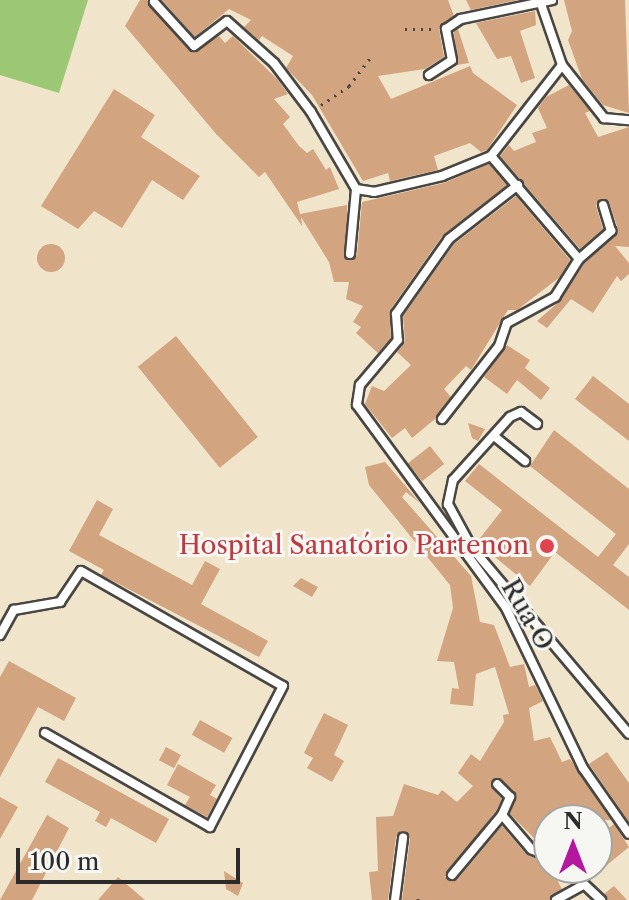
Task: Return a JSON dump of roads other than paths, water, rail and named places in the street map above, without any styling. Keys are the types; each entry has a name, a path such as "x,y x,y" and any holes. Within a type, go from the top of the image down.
{"lane":[{"path":"429,75 452,60 446,29 461,19 552,0"},
{"path":"541,1 562,65 604,118 629,120"},
{"path":"154,2 194,46 227,21 274,63 311,112 356,189 350,254"},
{"path":"356,189 374,192 442,176 491,156 562,65"},
{"path":"491,156 579,259"},
{"name":"Rua O","path":"518,185 449,239 396,314 398,340 360,385 357,405 506,608 583,768 629,834"},
{"path":"442,419 499,346 507,323 555,297 579,259 611,231 603,205"},
{"path":"537,424 518,412 450,485 448,504 472,548 629,734"},
{"path":"494,436 525,461"},
{"path":"0,635 14,610 60,602 81,571 283,686 210,827 45,733"},
{"path":"452,875 502,815 510,797 497,784"},
{"path":"502,815 533,850"},
{"path":"395,900 403,838"},
{"path":"556,900 583,885 601,900"}],"place":[{"name":"Hospital Sanatório Partenon","path":"547,546"}]}
